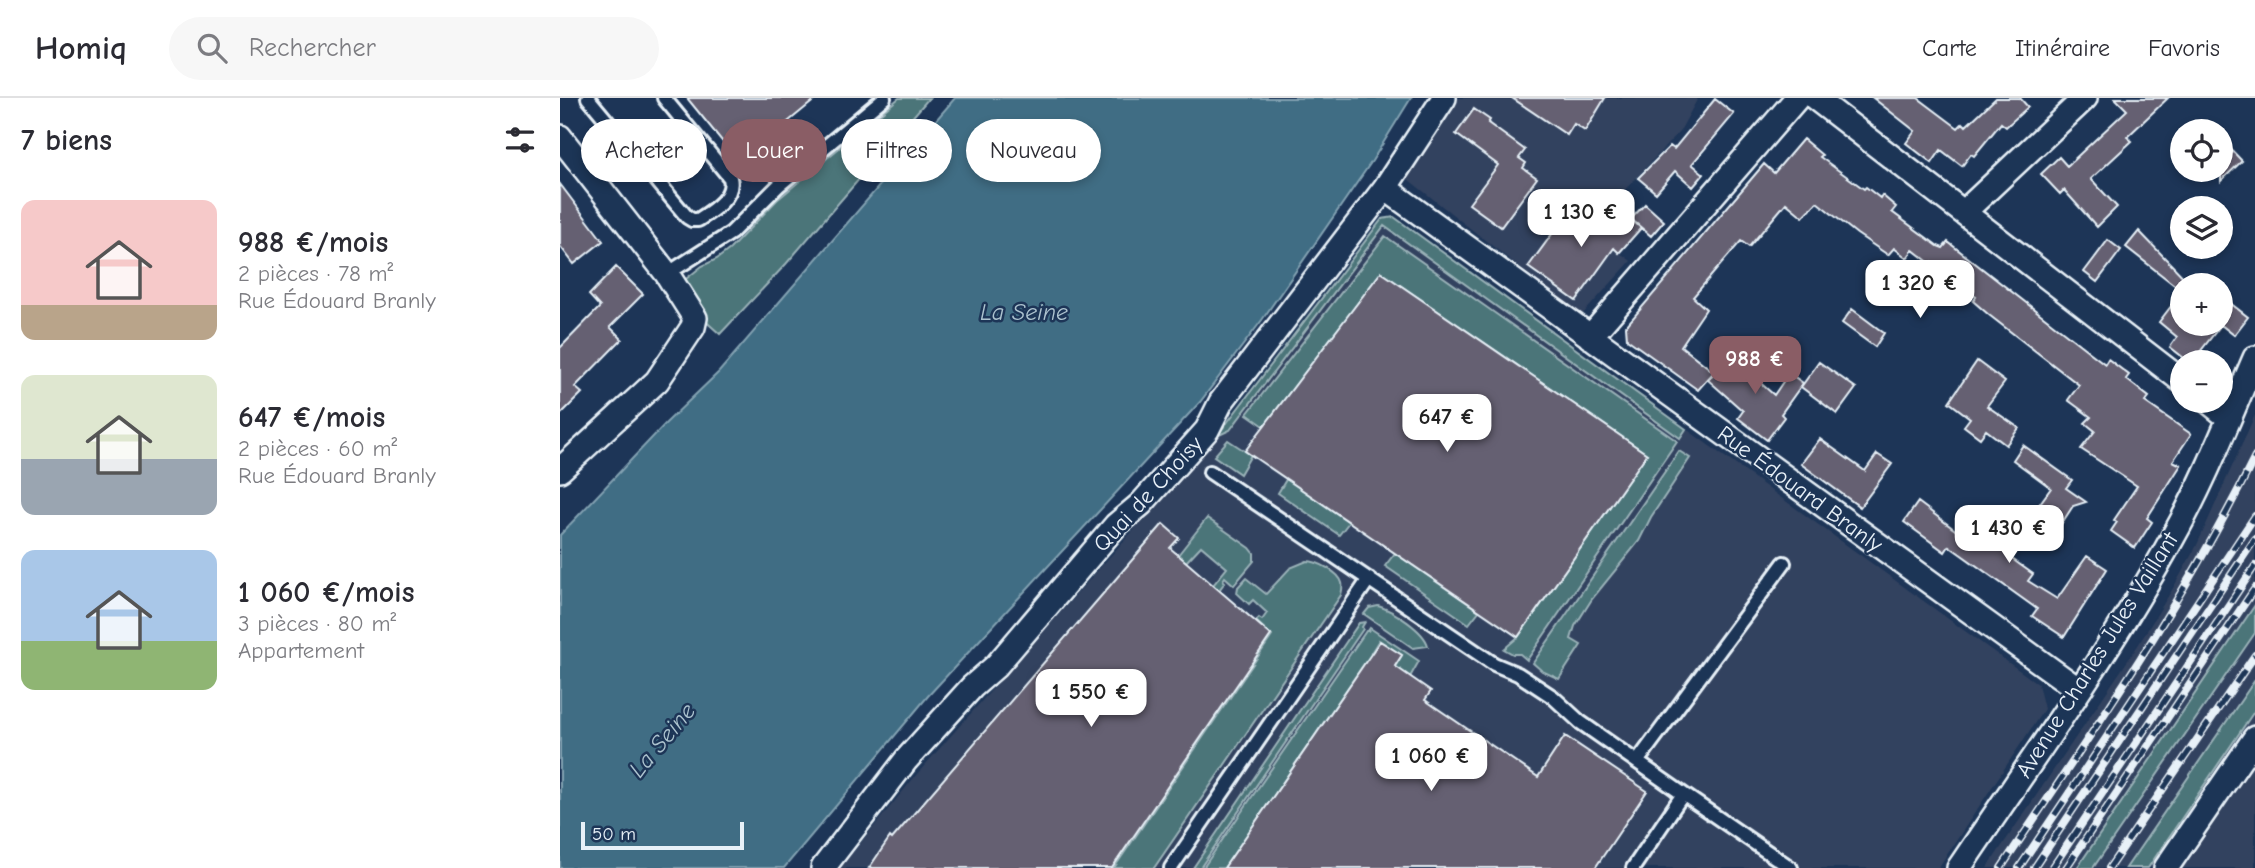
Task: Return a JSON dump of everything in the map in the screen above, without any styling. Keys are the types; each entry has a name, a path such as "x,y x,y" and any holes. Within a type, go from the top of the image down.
{"street":[{"name":"Quai de Choisy","path":"822,868 906,760 972,687 996,666 1116,525 1141,504 1207,430 1221,402 1385,188 1444,98"},
{"path":"1590,337 1797,98"},
{"path":"1815,98 2170,372"},
{"path":"1964,212 2085,98"},
{"path":"560,137 667,274 695,318 693,327 657,382 560,468"},
{"name":"Rue Édouard Branly","path":"1385,188 2079,690"},
{"name":"Avenue Charles Jules Vaillant","path":"1959,868 2146,585 2175,534 2255,358"},
{"path":"2223,413 2229,418"},
{"path":"2166,868 2255,738"}],"lane":[{"path":"588,98 687,216 698,220 728,195 732,184 730,178 664,98"},
{"path":"667,274 725,237 778,186 884,98"},
{"path":"1210,472 1494,664 1518,674 1553,697 1580,722 1791,868"},
{"path":"1637,762 1784,563"},
{"path":"1171,868 1369,579"},
{"path":"1633,868 1683,793"}],"shaded area":[{"path":"1453,98 1698,98 1680,131 1588,229 1631,261 1581,316 1404,176"},
{"path":"1394,217 2038,684 2044,709 1938,868 840,868 917,774 1217,436 1382,219"},
{"path":"2255,415 2255,868 1987,868 2137,647 2172,590 2197,545"}],"green space":[{"path":"899,98 929,98 911,119 874,119"},
{"path":"841,146 841,182 857,182 786,264 720,334 701,317 681,283 730,249 777,200 799,182 827,182 827,158"},
{"path":"1394,217 1686,429 1680,438 1384,226 1230,430 1217,436 1382,219"},
{"path":"1385,236 1677,441 1527,660 1520,654 1504,649 1518,637 1647,454 1381,272 1264,426 1247,414"},
{"path":"1228,440 1251,455 1240,474 1214,456"},
{"path":"1679,451 1690,458 1651,517 1639,541 1592,599 1575,626 1571,639 1581,645 1559,679 1542,671 1533,663"},
{"path":"1287,478 1349,522 1339,535 1278,493"},
{"path":"1207,518 1254,553 1254,561 1234,585 1225,577 1219,590 1213,585 1227,568 1201,546 1186,562 1178,555"},
{"path":"1395,553 1479,611 1469,624 1385,566"},
{"path":"1307,561 1322,565 1337,575 1342,583 1341,595 1154,868 1114,868 1272,636 1256,621 1259,618 1262,620 1267,613 1253,600 1249,604 1237,593 1238,587 1246,578 1266,594 1290,568"},
{"path":"2255,605 2255,633 2093,868 2077,868"},
{"path":"1378,606 1399,616 1415,628 1428,646 1413,648 1364,614 1369,608"},
{"path":"1365,622 1363,629 1200,868 1193,868 1359,623"},
{"path":"1370,628 1419,661 1410,677 1366,661 1224,868 1203,868 1366,631","holes":["1379,640 1402,655 1395,667 1371,653"]},
{"path":"2255,680 2255,710 2148,868 2126,868"}],"water":[{"name":"La Seine","path":"955,98 1411,98 1372,161 1262,320 1200,402 928,696 784,868 560,868 560,535 666,423 719,372 883,182 952,182 952,119 937,119"}],"building":[{"path":"687,98 817,98 791,119 721,119 721,140 707,119 704,119"},
{"path":"1512,98 1605,98 1585,131 1574,124 1567,135"},
{"path":"1873,98 1918,98 1958,128 1963,123 1966,126 1996,98 2020,98 2028,107 2006,127 2001,123 1974,156 1971,154 1962,166 1941,150 1932,163 1906,143 1915,131"},
{"path":"2115,98 2168,98 2127,137 2132,141 2091,179 2117,207 2097,227 2064,190 2060,194 2041,174 2059,157 2067,166 2127,110"},
{"path":"1715,99 1734,114 1692,164 1704,174 1693,187 1675,171 1656,193 1638,178 1670,146 1674,149"},
{"path":"1474,109 1490,120 1488,123 1525,150 1519,158 1526,163 1523,168 1537,178 1501,227 1469,204 1498,165 1456,134"},
{"path":"1803,139 1822,155 1820,157 1864,189 1866,187 1880,198 1882,195 1896,207 1892,212 1938,246 1943,248 1948,242 2105,364 2108,359 2129,375 2126,379 2149,397 2145,402 2191,434 2173,461 2181,465 2147,518 2152,522 2135,548 2111,531 2117,522 2114,520 2137,486 2081,449 2095,431 2085,423 2091,417 2068,400 2079,385 1989,315 1973,301 1976,297 1933,262 1931,264 1913,250 1907,258 1894,248 1888,255 1817,202 1803,217 1786,203 1749,247 1741,241 1693,297 1706,309 1681,346 1714,372 1698,390 1627,339 1626,326 1764,164 1774,173"},
{"path":"2233,152 2242,161 2233,170"},
{"path":"560,184 603,241 574,264 560,246"},
{"path":"1574,204 1604,225 1618,208 1641,228 1619,253 1614,248 1576,301 1528,267"},
{"path":"1645,204 1664,221 1651,236 1631,219"},
{"path":"2139,231 2179,273 2170,273 2170,282 2126,247"},
{"path":"2108,240 2121,250 2097,282 2084,272"},
{"path":"616,267 643,294 610,327 622,339 575,387 582,393 560,415 560,348 600,307 589,295"},
{"path":"1381,272 1647,454 1518,637 1245,451"},
{"path":"2233,305 2248,317 2233,334"},
{"path":"2170,308 2170,331 2159,322"},
{"path":"1852,309 1884,333 1875,347 1842,323"},
{"path":"2212,336 2201,350 2174,350 2170,347 2177,337"},
{"path":"1729,355 1774,395 1789,373 1803,383 1767,440 1738,418 1743,411 1708,380"},
{"path":"1977,361 2005,382 1987,406 2019,428 2006,445 1986,430 1980,438 1964,426 1970,418 1949,402"},
{"path":"1819,362 1856,388 1837,414 1801,387"},
{"path":"1820,439 1865,471 1877,454 1892,464 1860,507 1801,464"},
{"path":"2023,445 2072,480 2066,488 2086,502 2073,506 2056,532 2050,528 2044,536 2025,524 2051,488 2013,460"},
{"path":"1918,502 1958,532 1975,509 2023,543 2012,559 2033,574 2028,581 2057,599 2087,556 2107,569 2064,637 2032,616 2037,609 1949,546 1945,552 1904,522"},
{"path":"1163,524 1179,538 1170,548 1271,635 1112,868 869,868 890,837 892,839"},
{"path":"1380,641 1402,655 1395,666 1431,691 1425,700 1538,777 1565,736 1647,791 1595,868 1224,868"}],"railway":[{"path":"2001,868 2167,615 2198,564 2255,457"},
{"path":"2019,868 2255,516"},
{"path":"2034,868 2255,539"},
{"path":"2052,868 2255,566"},
{"path":"2066,868 2255,588"},
{"path":"2109,868 2255,655"}]}
